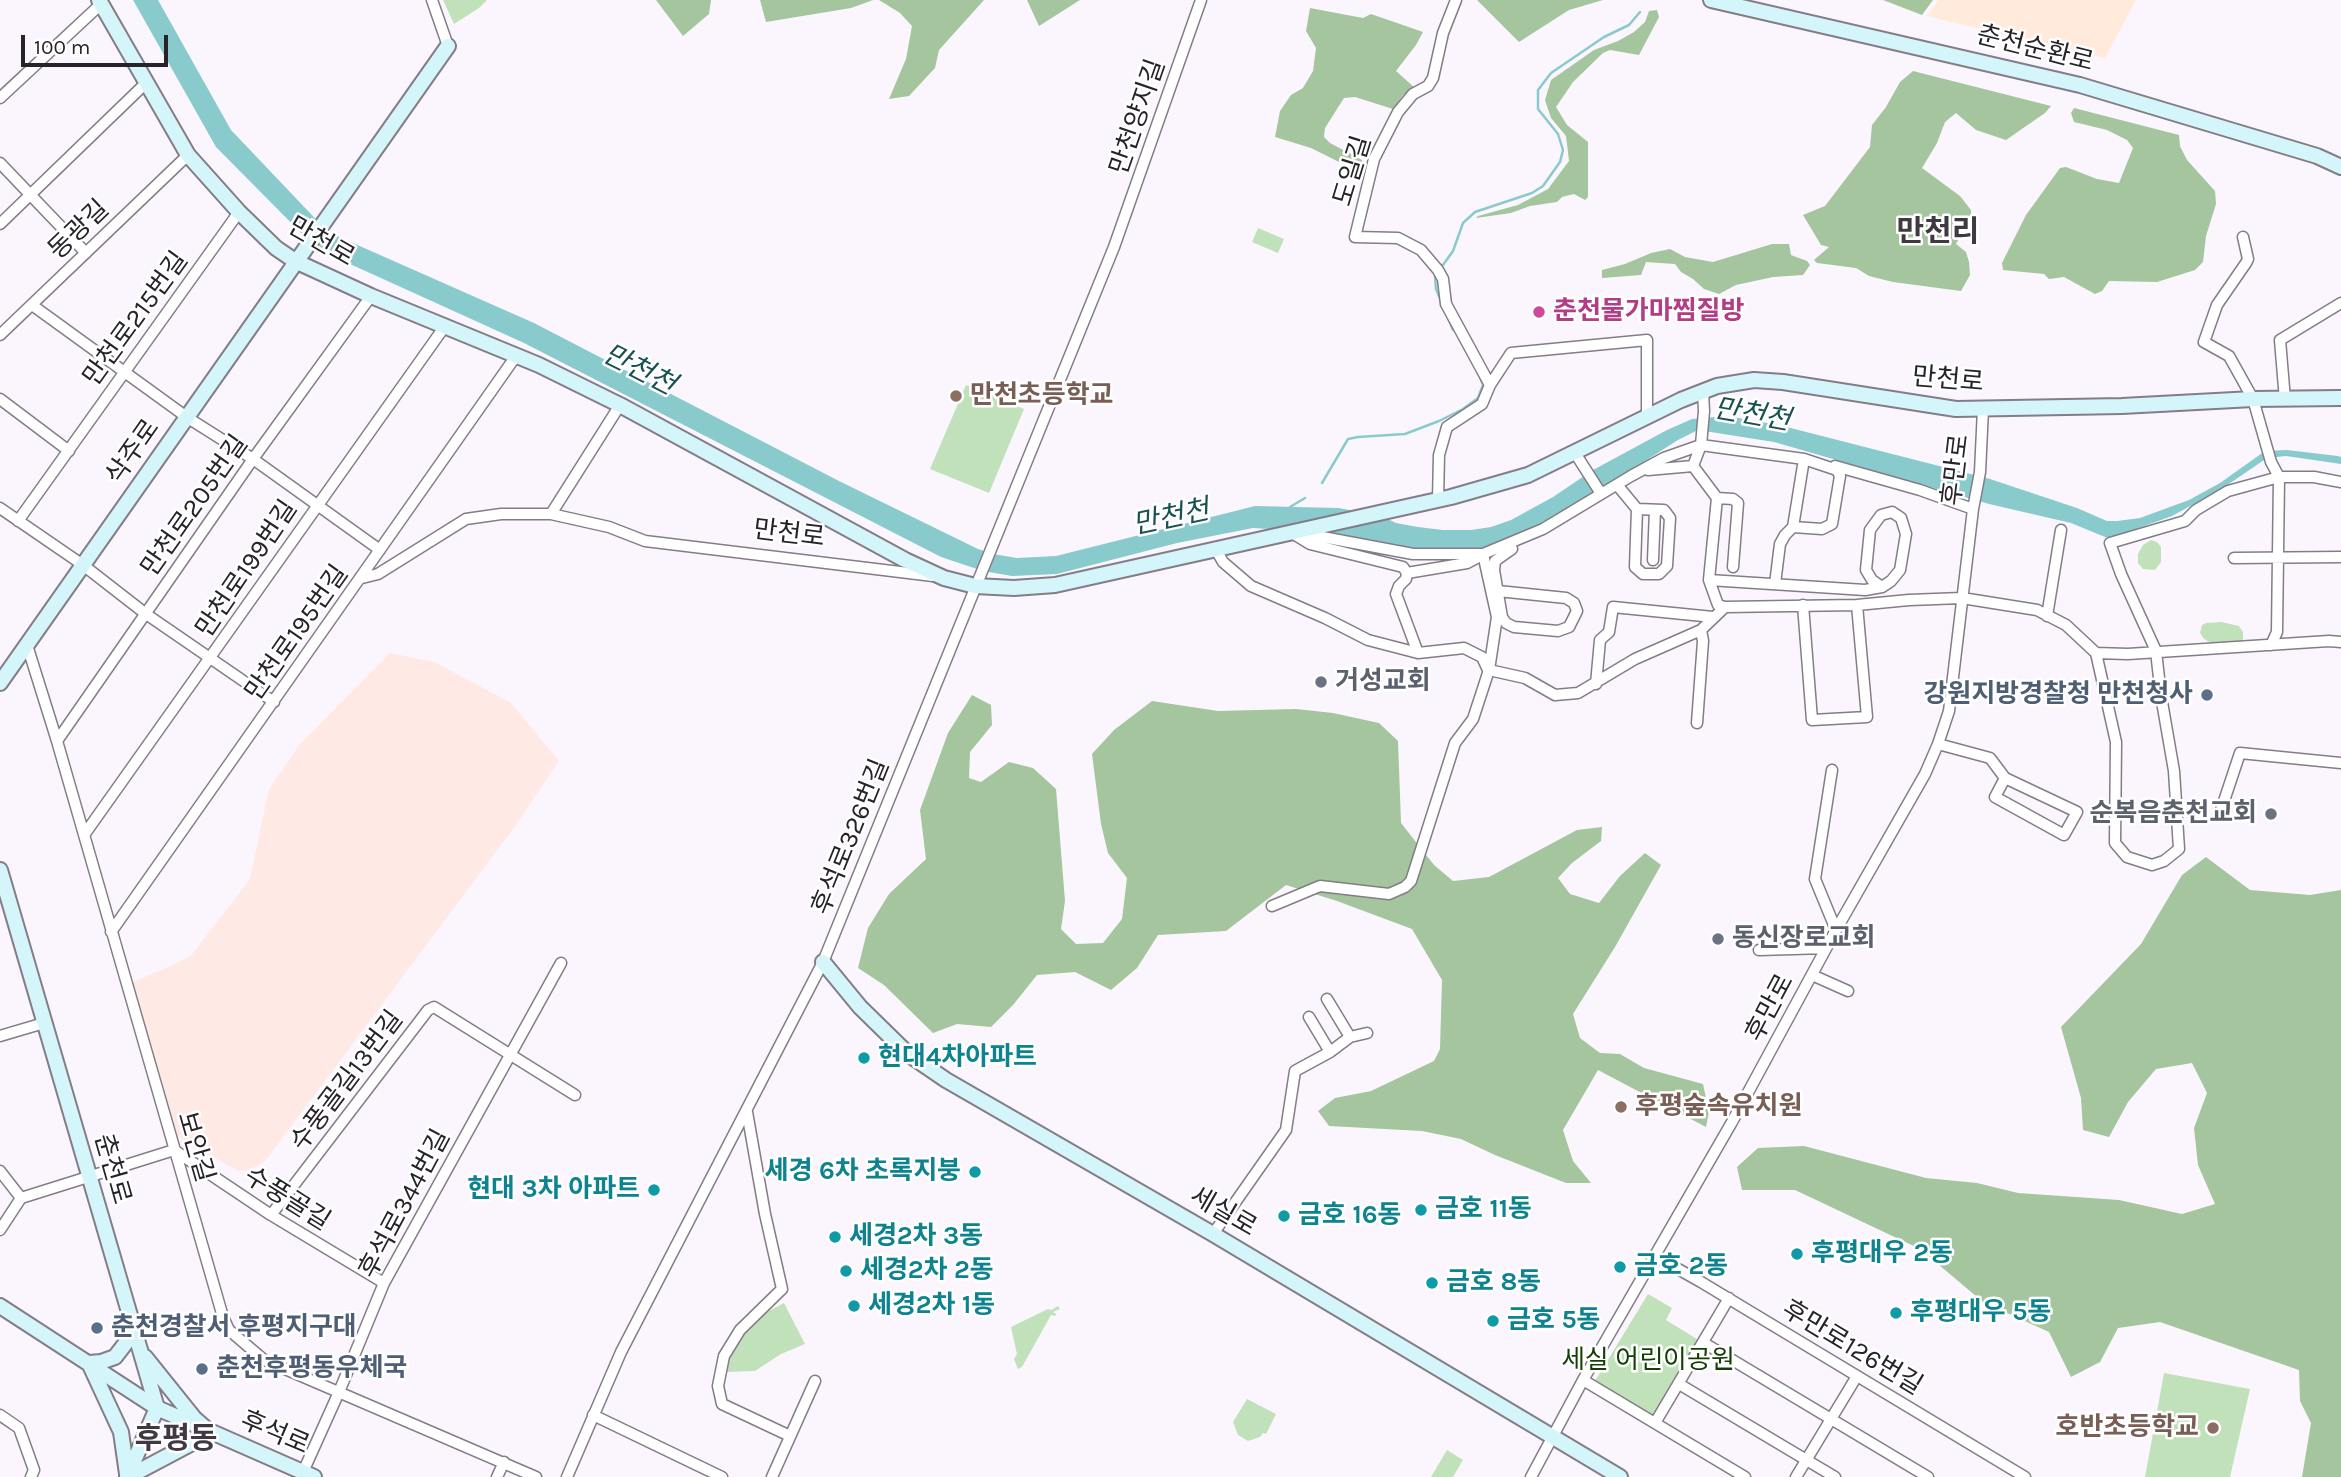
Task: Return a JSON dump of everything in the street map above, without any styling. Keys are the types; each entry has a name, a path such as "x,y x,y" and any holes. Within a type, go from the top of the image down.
{"street":[{"path":"432,0 448,46"},
{"name":"만천양지길","path":"1002,524 1114,247 1200,0"},
{"name":"도일길","path":"1456,0 1443,33 1433,78 1428,86 1413,94 1398,112 1374,159 1355,237 1398,238 1421,250 1443,279 1446,304 1490,385"},
{"name":"춘천순환로","path":"1711,0 2080,85 2317,156 2341,167"},
{"path":"0,98 100,2"},
{"name":"만천로","path":"100,2 188,155 239,212 276,248 295,261 371,296 516,356 621,405 905,561 944,578"},
{"name":"삭주로","path":"0,683 448,46"},
{"path":"0,224 146,83"},
{"name":"동광길","path":"0,335 188,155"},
{"path":"0,163 86,253"},
{"name":"만천로215번길","path":"18,521 239,212"},
{"path":"2243,237 2248,259 2217,305 2204,342 2229,356 2253,399 2271,462 2279,477 2277,632 2271,645"},
{"name":"만천로205번길","path":"57,741 253,459 371,296"},
{"path":"2285,400 2280,340 2341,303"},
{"path":"32,305 188,418 253,459 380,550"},
{"name":"만천로199번길","path":"84,835 445,326"},
{"path":"1438,500 1439,456 1447,427 1482,404 1490,385 1511,353 1647,340 1647,417"},
{"name":"만천로195번길","path":"111,932 516,356"},
{"name":"만천로","path":"362,578 378,574 466,519 501,514 551,514 609,527 645,541 978,580 1014,589 1055,585 1384,513 1528,475 1717,386 1755,380 1956,409 2341,398"},
{"path":"1693,466 1701,443 1703,392"},
{"path":"0,400 69,451"},
{"path":"551,514 621,405"},
{"name":"후만로","path":"1531,1477 1583,1380 1732,1122 1826,948 1925,774 1938,744 1949,711 1973,507 1980,471 1983,408"},
{"path":"1406,573 1467,563 1543,529 1601,492 1664,458 1701,443 1725,442 1773,449 1973,507"},
{"path":"1701,443 1804,459 1832,467 1839,473 1834,521 1822,529 1793,527"},
{"path":"1575,453 1601,492"},
{"path":"1775,584 1780,544 1784,535 1793,527 1804,459"},
{"path":"1499,592 1566,598 1577,606 1569,627 1553,632 1514,627 1503,621 1494,570 1495,561 1504,553 1547,532 1636,473 1693,466"},
{"path":"1693,466 1717,498 1709,580 1718,605 1857,605 1962,598 2037,610 2066,625 2096,653 2116,742 2115,843 2127,857 2152,865 2164,861 2179,849 2174,771 2156,651 2110,543 2185,521 2196,510 2228,491 2279,477 2308,477 2341,482"},
{"path":"1618,486 1637,509 1634,564 1643,574 1663,572 1667,566 1671,521 1667,512 1637,509"},
{"path":"1717,498 1733,499 1738,505 1733,567"},
{"path":"0,508 83,565 146,614 274,702"},
{"path":"1653,560 1656,510"},
{"path":"1709,580 1865,590 1882,587 1894,579 1900,570 1906,534 1901,518 1892,512 1881,515 1870,530 1866,570 1872,580 1882,587"},
{"name":"후석로326번길","path":"568,1477 621,1352 823,962 1002,524"},
{"path":"2048,616 2061,530"},
{"path":"1297,532 1413,554 1483,554"},
{"path":"1297,532 1310,544 1403,567 1406,579 1396,594 1418,653"},
{"path":"1215,548 1223,562 1251,586 1368,640 1418,653 1464,648 1482,657 1489,670 1525,678 1555,695 1578,693 1635,659 1701,631 1725,607"},
{"path":"1272,906 1320,886 1389,894 1405,887 1414,873 1455,743 1473,719 1489,670 1497,617 1483,554"},
{"path":"2234,558 2341,557"},
{"path":"1802,605 1812,720 1867,717 1857,605"},
{"path":"1596,684 1600,640 1609,632 1614,607 1713,617"},
{"path":"1697,723 1703,641 1701,631"},
{"path":"2096,653 2128,654 2341,642"},
{"name":"보안길","path":"27,645 219,1304 229,1330 264,1360 536,1477"},
{"path":"1938,744 1990,758 2005,778 2077,813 2064,835 1995,797 2005,778"},
{"path":"2219,816 2240,753 2341,763"},
{"path":"1832,770 1815,878 1836,930"},
{"name":"춘천로","path":"0,870 157,1408"},
{"path":"1759,950 1826,948"},
{"name":"세실로","path":"823,962 860,1007 908,1054 946,1080 1213,1234 1620,1477"},
{"name":"후석로344번길","path":"309,1475 339,1392 384,1283 561,963"},
{"path":"1812,975 1848,991"},
{"path":"1326,999 1350,1037"},
{"name":"수풍골길13번길","path":"271,1215 428,1010 433,1007 575,1095"},
{"path":"1309,1017 1330,1052"},
{"path":"0,1036 44,1023"},
{"path":"1213,1234 1286,1130 1295,1071 1330,1052 1350,1037 1367,1033"},
{"path":"747,1111 765,1214 782,1289 740,1330 724,1356 718,1386 722,1404 790,1436"},
{"path":"0,1230 21,1198 174,1150"},
{"name":"수풍골길","path":"174,1150 271,1215 384,1283"},
{"path":"0,1171 21,1198"},
{"name":"후만로126번길","path":"1656,1256 2025,1477"},
{"path":"1655,1423 1729,1298"},
{"name":"후석로","path":"0,1306 157,1408 309,1475"},
{"path":"127,1477 121,1432 89,1363 101,1363 115,1357 133,1327"},
{"path":"1703,1343 1928,1477"},
{"path":"127,1477 211,1433 194,1418 140,1349"},
{"path":"1796,1477 1857,1376"},
{"path":"1583,1380 1745,1477"},
{"path":"772,1477 816,1381"},
{"path":"1679,1384 1835,1477"},
{"path":"127,1477 157,1408"},
{"path":"0,1415 19,1428 34,1470 31,1477"},
{"path":"593,1415 722,1477"},
{"path":"497,1477 504,1462"},
{"path":"1998,1477 2005,1465"}],"shaded area":[{"path":"1939,0 2136,0 2105,58 1927,16"},
{"path":"390,653 434,662 510,702 559,761 516,825 265,1161 250,1170 238,1171 178,1136 132,983 190,957 250,879 269,789 300,744"}],"green space":[{"path":"443,0 487,0 454,24"},
{"path":"656,0 711,0 709,14 683,36"},
{"path":"760,0 873,0 851,8 766,22"},
{"path":"879,0 984,0 939,50 935,68 909,96 889,99 906,59 912,26 900,13"},
{"path":"1027,0 1080,0 1039,26"},
{"path":"1477,0 1603,0 1569,10 1519,42"},
{"path":"1883,0 1933,0 1922,15"},
{"path":"1310,8 1363,18 1371,14 1423,32 1396,71 1415,88 1403,95 1393,109 1355,97 1344,98 1325,128 1324,137 1330,143 1362,160 1361,173 1311,148 1275,137 1280,111 1291,95 1303,88 1313,71 1316,48 1306,31"},
{"path":"1657,10 1659,17 1639,55 1610,50 1603,53 1573,82 1556,107 1567,125 1588,142 1588,197 1585,200 1574,194 1562,197 1557,202 1476,218 1518,205 1548,189 1569,161 1566,136 1551,118 1545,100 1551,80 1594,50 1634,32 1645,22 1649,11"},
{"path":"1913,71 2051,106 2006,140 1976,130 1956,113 1945,122 1937,143 1922,168 1960,196 1971,210 1972,225 1961,234 1956,244 1966,252 1969,262 1970,275 1961,291 1893,282 1869,276 1856,268 1817,263 1814,260 1829,247 1821,245 1803,215 1825,206 1870,147 1872,125 1900,82"},
{"path":"2074,108 2179,135 2180,146 2187,160 2215,191 2216,204 2206,236 2203,262 2195,270 2157,282 2109,281 2102,291 2095,294 2064,277 2049,279 2044,274 2003,270 2002,263 2026,215 2060,168 2066,167 2097,179 2119,183 2133,148 2127,140 2107,130 2074,122 2071,113"},
{"path":"1258,228 1284,239 1278,253 1252,242"},
{"path":"1772,244 1789,244 1791,255 1807,261 1810,265 1803,275 1773,277 1736,285 1719,294 1704,289 1681,272 1675,264 1646,262 1641,275 1602,278 1602,270 1670,249 1685,257 1713,262"},
{"path":"966,385 1024,409 989,493 930,469"},
{"path":"2151,540 2161,547 2161,562 2155,570 2143,569 2138,563 2138,554 2143,545"},
{"path":"2221,622 2239,626 2243,639 2240,642 2213,644 2204,639 2200,633 2202,625"},
{"path":"972,695 991,705 992,725 970,752 969,778 981,782 1009,762 1033,768 1056,789 1065,901 1061,929 1076,944 1103,943 1122,919 1127,878 1108,853 1101,824 1092,754 1114,730 1152,701 1218,711 1296,709 1333,713 1379,723 1398,741 1401,823 1434,865 1453,881 1489,877 1577,830 1602,827 1601,841 1572,863 1558,878 1570,894 1599,903 1620,876 1645,853 1661,865 1573,1014 1580,1038 1600,1053 1620,1054 1644,1068 1703,1084 1709,1112 1706,1127 1598,1070 1563,1130 1573,1161 1591,1183 1566,1183 1461,1139 1422,1131 1329,1126 1318,1111 1335,1098 1371,1091 1434,1061 1440,1049 1442,980 1412,929 1286,885 1226,931 1158,935 1137,968 1111,990 1075,972 1037,975 991,1027 957,1024 933,1033 884,985 858,968 868,928 889,894 926,859 920,810 948,733"},
{"path":"2206,857 2250,890 2310,895 2341,890 2341,1477 2302,1477 2311,1423 2300,1401 2299,1370 2160,1322 2118,1328 2100,1362 2071,1377 2049,1332 1983,1302 1920,1249 1795,1190 1742,1190 1737,1167 1758,1148 1804,1146 1926,1178 1977,1183 2018,1193 2119,1200 2182,1214 2215,1204 2198,1165 2194,1128 2207,1093 2192,1063 2156,1069 2128,1102 2109,1137 2083,1130 2081,1098 2061,1027 2141,944 2182,875"},
{"name":"세실 어린이공원","path":"1648,1294 1672,1308 1666,1320 1700,1341 1654,1416 1595,1381"},
{"path":"784,1303 805,1344 781,1354 755,1371 727,1372 730,1357 745,1332 767,1312"},
{"path":"1058,1306 1060,1309 1053,1312 1055,1316 1051,1315 1022,1367 1018,1369 1014,1359 1017,1354 1011,1327"},
{"path":"2164,1373 2250,1389 2230,1477 2145,1477"},
{"path":"1247,1399 1276,1414 1266,1434 1248,1441 1238,1435 1233,1422"},
{"path":"1447,1450 1463,1460 1453,1477 1431,1477"}],"water":[{"path":"133,0 158,0 231,130 328,232 534,323 839,481 993,554 1017,558 1056,556 1255,506 1338,508 1380,515 1396,523 1443,530 1491,527 1511,520 1553,497 1593,470 1667,430 1692,419 1727,416 1779,425 1990,479 2107,521 2140,518 2189,500 2220,483 2265,451 2287,450 2338,456 2341,457 2341,464 2286,456 2267,458 2223,488 2172,516 2114,537 2105,537 2071,523 1989,504 1774,442 1698,430 1542,527 1512,541 1482,548 1412,550 1333,533 1253,528 1177,543 1057,574 1012,576 983,571 941,557 524,343 317,249 216,147"}],"waterway":[{"path":"1443,265 1453,251 1463,223 1475,212 1532,193 1543,186 1560,162 1563,150 1558,134 1538,109 1538,90 1551,73 1604,37 1629,25 1640,12"},
{"path":"1435,276 1436,289 1453,330"},
{"path":"1322,483 1348,439 1405,434 1463,409 1478,398 1483,385 1478,372"},
{"path":"1290,507 1305,498"}],"place":[{"name":"춘천물가마찜질방","path":"1539,312"},
{"name":"만천초등학교","path":"956,396"},
{"name":"거성교회","path":"1321,682"},
{"name":"강원지방경찰청 만천청사","path":"2207,695"},
{"name":"순복음춘천교회","path":"2271,814"},
{"name":"동신장로교회","path":"1718,939"},
{"name":"현대4차아파트","path":"864,1058"},
{"name":"후평숲속유치원","path":"1621,1107"},
{"name":"세경 6차 초록지붕","path":"975,1172"},
{"name":"현대 3차 아파트","path":"654,1190"},
{"name":"금호 11동","path":"1421,1210"},
{"name":"금호 16동","path":"1284,1216"},
{"name":"세경2차 3동","path":"835,1237"},
{"name":"후평대우 2동","path":"1797,1254"},
{"name":"금호 2동","path":"1620,1267"},
{"name":"세경2차 2동","path":"846,1271"},
{"name":"금호 8동","path":"1432,1283"},
{"name":"세경2차 1동","path":"854,1306"},
{"name":"후평대우 5동","path":"1896,1313"},
{"name":"금호 5동","path":"1493,1321"},
{"name":"춘천경찰서 후평지구대","path":"97,1328"},
{"name":"춘천후평동우체국","path":"202,1369"},
{"name":"호반초등학교","path":"2213,1428"}],"district":[{"name":"만천리","path":"1938,232"},
{"name":"후평동","path":"176,1439"}],"water label":[{"name":"만천천","path":"639,370"},
{"name":"만천천","path":"1752,415"},
{"name":"만천천","path":"1171,518"}]}
